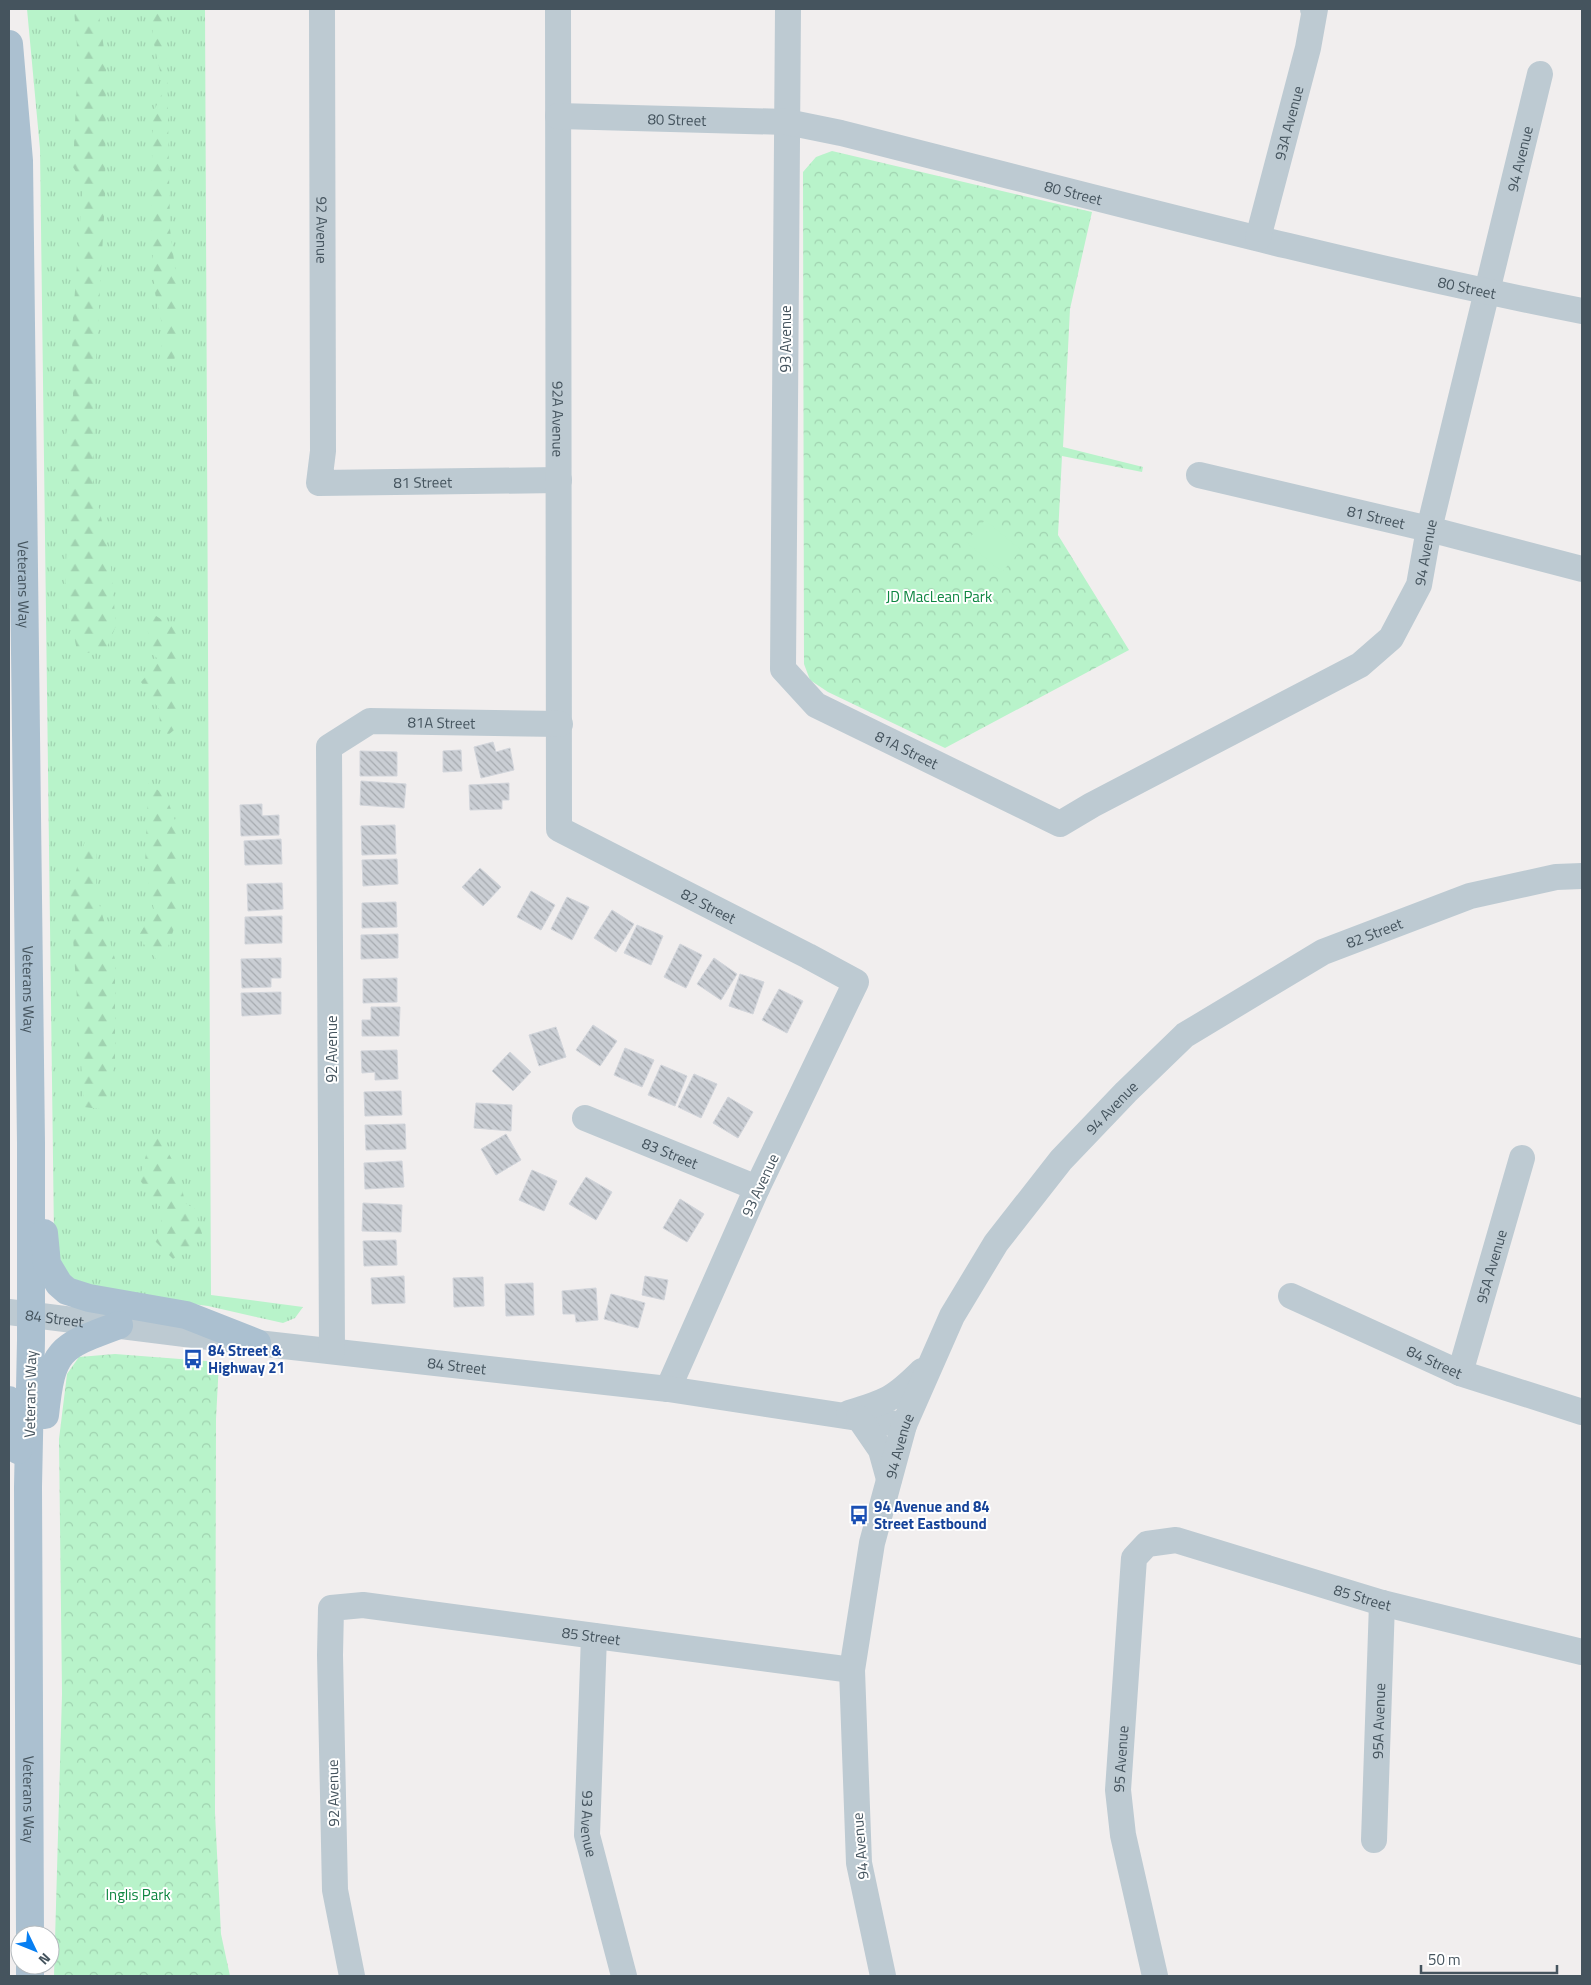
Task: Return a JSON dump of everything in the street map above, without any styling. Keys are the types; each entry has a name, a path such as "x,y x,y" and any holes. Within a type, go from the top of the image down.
{"main road":[{"name":"Veterans Way","path":"9,44 19,161 31,1143 20,1314 29,1455 30,1925"},
{"path":"31,1143 44,1183 44,1253 47,1264 59,1284 67,1291 89,1298 186,1314 257,1343"},
{"path":"9,1297 20,1314"},
{"path":"29,1455 44,1424 49,1381 59,1357 75,1342 119,1326"},
{"path":"9,1400 13,1432 28,1487"}],"street":[{"name":"92 Avenue","path":"322,9 323,451"},
{"name":"92A Avenue","path":"558,9 559,829"},
{"name":"93 Avenue","path":"783,668 788,9"},
{"name":"93A Avenue","path":"1258,238 1308,48 1315,9 1313,9"},
{"name":"94 Avenue","path":"1043,816 1060,824 1092,805 1360,665 1391,638 1419,586 1428,529 1540,74"},
{"name":"80 Street","path":"558,116 787,122 841,133 1258,238 1487,292 1582,311"},
{"name":"81 Street","path":"323,451 319,483 559,480"},
{"name":"81 Street","path":"1199,475 1428,529 1582,569"},
{"name":"81A Street","path":"783,668 816,705 1043,816"},
{"name":"81A Street","path":"329,747 370,721 560,724"},
{"name":"92 Avenue","path":"329,747 332,1351"},
{"name":"82 Street","path":"559,829 856,982"},
{"name":"82 Street","path":"1185,1035 1323,952 1470,896 1556,876 1582,876"},
{"name":"93 Avenue","path":"668,1389 757,1188 856,982"},
{"name":"94 Avenue","path":"883,1976 859,1863 852,1670 872,1543 904,1425 952,1316 1002,1236 1061,1160 1126,1092 1185,1035"},
{"name":"83 Street","path":"585,1118 757,1188"},
{"name":"95A Avenue","path":"1460,1373 1522,1158"},
{"name":"84 Street","path":"1291,1296 1460,1373 1582,1412"},
{"name":"84 Street","path":"20,1314 257,1343 668,1389 904,1425"},
{"path":"889,1478 881,1450 850,1417 890,1400 901,1392 932,1361"},
{"name":"85 Street","path":"1147,1544 1176,1540 1382,1603 1582,1652"},
{"name":"95 Avenue","path":"1147,1544 1134,1558 1118,1790 1123,1835 1155,1976"},
{"name":"95A Avenue","path":"1374,1840 1382,1603"},
{"name":"85 Street","path":"331,1608 363,1605 852,1670"},
{"name":"92 Avenue","path":"331,1608 330,1655 335,1890 352,1976"},
{"name":"93 Avenue","path":"594,1636 587,1835 624,1976"}],"green space":[{"path":"27,9 205,9 211,1295 303,1307 295,1318 283,1323 208,1306 116,1294 74,1286 58,1266 54,1236 40,149"},
{"path":"74,9 98,9 106,62 105,200 95,379 93,482 110,557 116,626 106,649 78,655 65,593 69,486 66,435 73,396 72,331 83,184 73,167 78,59"},
{"path":"150,9 166,9 170,229 180,307 174,364 159,360 164,333 155,293 152,244 152,164 153,113 164,89 154,44"},
{"name":"JD MacLean Park","path":"832,151 1092,212 1070,309 1063,447 1143,467 1142,472 1062,456 1058,535 1129,650 945,748 828,692 810,680 804,664 803,172 816,157"},
{"path":"985,520 1021,550 1002,572 966,542"},
{"path":"146,613 153,614 176,629 179,726 168,735 160,724 159,709 141,682 153,668 157,658 148,651 153,641 148,633"},
{"path":"148,783 166,796 176,823 177,919 162,966 138,937 154,910 145,867"},
{"path":"97,840 96,893 115,959 115,1058 108,1110 84,1107 70,891 85,841"},
{"path":"152,1135 160,1137 179,1173 185,1203 195,1209 203,1237 173,1259 155,1241 164,1212 139,1179"},
{"name":"Inglis Park","path":"115,1354 219,1362 216,1419 215,1813 221,1934 230,1976 54,1976 60,1975 60,1925 55,1925 62,1694 59,1439 67,1374 79,1357"}],"building":[{"path":"493,742 496,752 510,748 514,770 481,778 474,747"},
{"path":"461,750 462,771 443,772 443,751"},
{"path":"360,751 397,752 397,776 360,776"},
{"path":"361,781 406,784 404,808 360,805"},
{"path":"509,783 509,800 502,800 502,809 470,810 469,785"},
{"path":"262,804 262,816 279,815 279,835 241,836 240,805"},
{"path":"395,825 396,854 362,855 361,826"},
{"path":"281,839 282,864 245,865 244,841"},
{"path":"397,859 398,884 363,886 362,860"},
{"path":"480,868 501,887 483,906 462,887"},
{"path":"282,883 283,909 248,911 247,884"},
{"path":"531,891 555,905 541,930 517,917"},
{"path":"567,897 589,907 572,940 551,929"},
{"path":"396,902 397,927 362,928 362,903"},
{"path":"612,910 634,924 616,952 594,938"},
{"path":"282,916 282,943 245,944 245,917"},
{"path":"637,925 663,936 651,965 624,953"},
{"path":"398,934 398,958 361,959 361,935"},
{"path":"680,944 702,955 686,988 664,977"},
{"path":"281,958 281,978 271,978 271,987 242,988 241,959"},
{"path":"714,958 737,974 721,1000 697,984"},
{"path":"740,974 764,982 753,1014 729,1006"},
{"path":"397,978 397,1002 363,1003 363,979"},
{"path":"779,989 803,1001 787,1033 762,1020"},
{"path":"281,992 281,1014 242,1016 241,993"},
{"path":"371,1007 400,1007 399,1036 362,1036 362,1020 371,1020"},
{"path":"593,1025 617,1041 600,1066 576,1050"},
{"path":"556,1027 566,1057 539,1066 529,1035"},
{"path":"625,1048 654,1060 642,1087 614,1075"},
{"path":"397,1050 398,1079 375,1080 375,1072 362,1073 361,1051"},
{"path":"510,1052 531,1072 513,1091 492,1071"},
{"path":"661,1065 687,1076 675,1106 648,1095"},
{"path":"694,1074 717,1084 701,1118 678,1107"},
{"path":"401,1091 402,1115 365,1116 364,1092"},
{"path":"728,1097 753,1112 738,1138 713,1123"},
{"path":"476,1103 512,1105 511,1131 474,1128"},
{"path":"405,1124 406,1149 366,1150 365,1125"},
{"path":"506,1134 521,1160 496,1175 481,1149"},
{"path":"402,1161 404,1187 365,1189 364,1163"},
{"path":"532,1170 557,1181 544,1211 519,1200"},
{"path":"586,1177 612,1192 596,1220 569,1204"},
{"path":"680,1199 704,1214 687,1242 663,1228"},
{"path":"363,1203 402,1205 401,1232 362,1231"},
{"path":"396,1240 397,1265 364,1266 363,1241"},
{"path":"404,1276 405,1303 372,1304 371,1278"},
{"path":"645,1276 668,1280 664,1300 642,1295"},
{"path":"483,1277 484,1306 454,1307 453,1278"},
{"path":"533,1283 534,1315 506,1316 505,1284"},
{"path":"596,1288 598,1320 576,1322 575,1314 563,1314 562,1291"},
{"path":"611,1294 645,1303 638,1328 604,1319"}],"place":[{"name":"84 Street & Highway 21","path":"193,1359"},
{"name":"94 Avenue and 84 Street Eastbound","path":"859,1515"}]}
